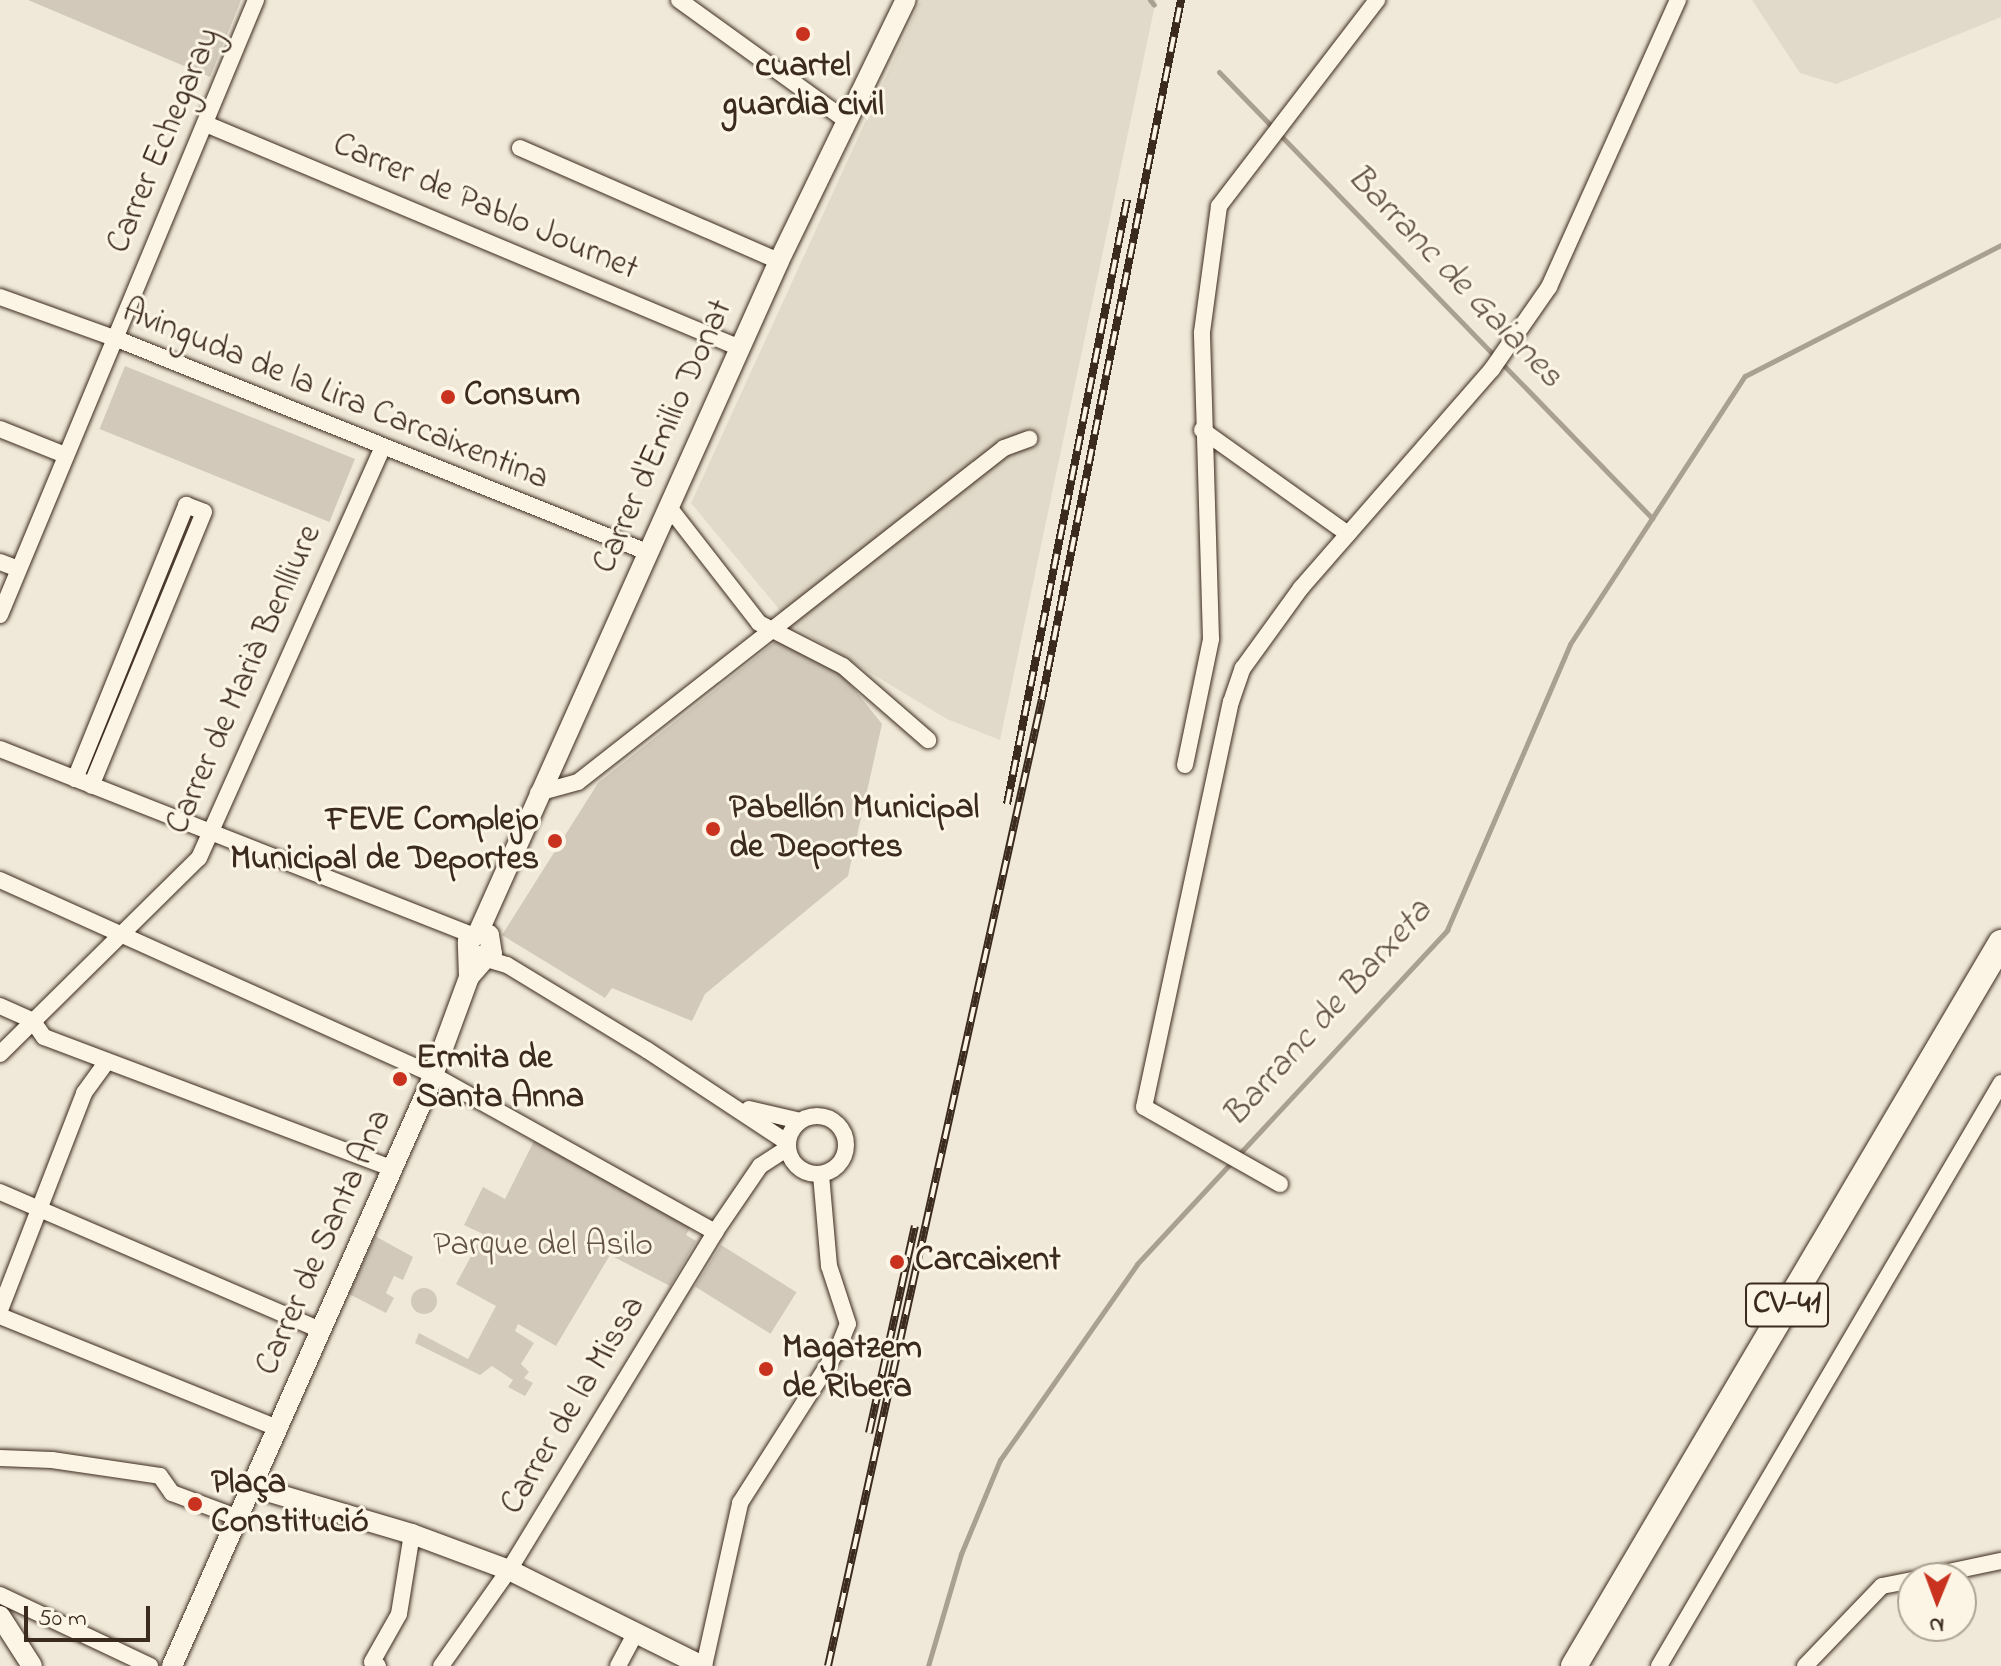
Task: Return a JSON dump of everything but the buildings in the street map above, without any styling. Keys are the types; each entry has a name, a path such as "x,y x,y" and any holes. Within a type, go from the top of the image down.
{"main road":[{"name":"CV-41","path":"1574,1666 2001,943"}],"street":[{"name":"Carrer Echegaray","path":"0,615 256,0"},
{"path":"679,0 848,122"},
{"name":"Carrer d'Emilio Donat","path":"480,946 538,793 779,261 906,0"},
{"path":"1185,765 1211,639 1202,430 1202,332 1219,206 1288,110 1377,0"},
{"path":"1280,1184 1197,1134 1144,1107 1231,702 1243,668 1348,534 1492,369 1549,287 1678,0"},
{"name":"Carrer de Pablo Journet","path":"206,124 740,348"},
{"path":"520,148 779,261"},
{"name":"Avinguda de la Lira Carcaixentina","path":"0,297 115,339 647,552"},
{"path":"0,429 65,455"},
{"path":"1202,430 1348,534"},
{"path":"538,793 578,782 1004,448 1029,439"},
{"name":"Carrer de Marià Benlliure","path":"0,1054 32,1020 124,936 199,858 383,447"},
{"path":"75,779 186,505 204,512 91,786"},
{"path":"668,506 759,623 843,666 928,740"},
{"path":"0,562 18,569"},
{"path":"0,749 452,931 722,1097 788,1145 802,1171 821,1174 843,1159 843,1132 829,1119 800,1121 722,1097"},
{"path":"0,880 433,1075 715,1232"},
{"name":"Carrer de Santa Ana","path":"172,1666 393,1169 433,1075 480,946"},
{"path":"0,1006 32,1020 44,1037 393,1169"},
{"path":"0,1310 84,1093 107,1061"},
{"path":"1659,1666 2001,1083"},
{"path":"788,1145 800,1121"},
{"name":"Carrer de la Missa","path":"441,1666 509,1570 715,1232 760,1166 788,1145"},
{"path":"253,1487 412,1534 509,1570 703,1666 740,1503 837,1351 847,1312 829,1266 821,1174"},
{"path":"0,1192 321,1330"},
{"path":"0,1316 279,1429"},
{"path":"0,1458 52,1460 160,1476 172,1493 239,1518"},
{"path":"375,1664 399,1614 412,1534"},
{"path":"1977,1566 2001,1561"},
{"path":"1805,1666 1882,1586 1897,1583"},
{"path":"0,1595 150,1666"},
{"path":"0,1616 32,1666"},
{"path":"618,1666 636,1632"}],"shaded area":[{"path":"921,0 1156,0 1000,740 947,719 793,626 691,503"},
{"path":"1752,0 2001,0 2001,17 1836,84 1800,73"}],"green space":[{"path":"28,0 241,0 210,77"},
{"path":"125,366 355,459 329,522 100,429"},
{"name":"Pabellón Municipal de Deportes","path":"779,639 839,670 882,724 848,876 705,994 692,1021 612,988 605,998 502,935 598,783"},
{"name":"Parque del Asilo","path":"534,1141 691,1226 686,1235 696,1241 670,1286 610,1255 556,1346 518,1324 515,1331 534,1343 521,1364 529,1372 524,1378 533,1383 525,1396 508,1387 513,1380 492,1366 480,1375 415,1343 419,1333 468,1359 496,1306 456,1284 483,1234 464,1225 483,1187 505,1199"},
{"path":"375,1236 413,1257 403,1280 394,1276 386,1293 394,1298 386,1313 349,1294"},
{"path":"721,1245 796,1292 771,1334 695,1287"},
{"path":"424,1288 433,1292 437,1301 433,1310 424,1314 415,1310 411,1301 415,1292"}],"waterway":[{"name":"Barranc de Gaianes","path":"1150,0 1154,5"},
{"name":"Barranc de Gaianes","path":"1219,72 1652,518"},
{"name":"Barranc de Barxeta","path":"928,1666 961,1554 1000,1460 1137,1264 1447,930 1570,644 1745,376 2001,245"}],"railway":[{"path":"828,1666 1042,699 1181,0"},
{"path":"1007,804 1127,200"},
{"path":"869,1433 915,1226"}],"place":[{"name":"cuartel guardia civil","path":"803,34"},
{"name":"Consum","path":"448,397"},
{"name":"Pabellón Municipal de Deportes","path":"713,829"},
{"name":"FEVE Complejo Municipal de Deportes","path":"555,841"},
{"name":"Ermita de Santa Anna","path":"400,1079"},
{"name":"Carcaixent","path":"897,1262"},
{"name":"Magatzem de Ribera","path":"766,1369"},
{"name":"Plaça Constitució","path":"195,1504"}]}
